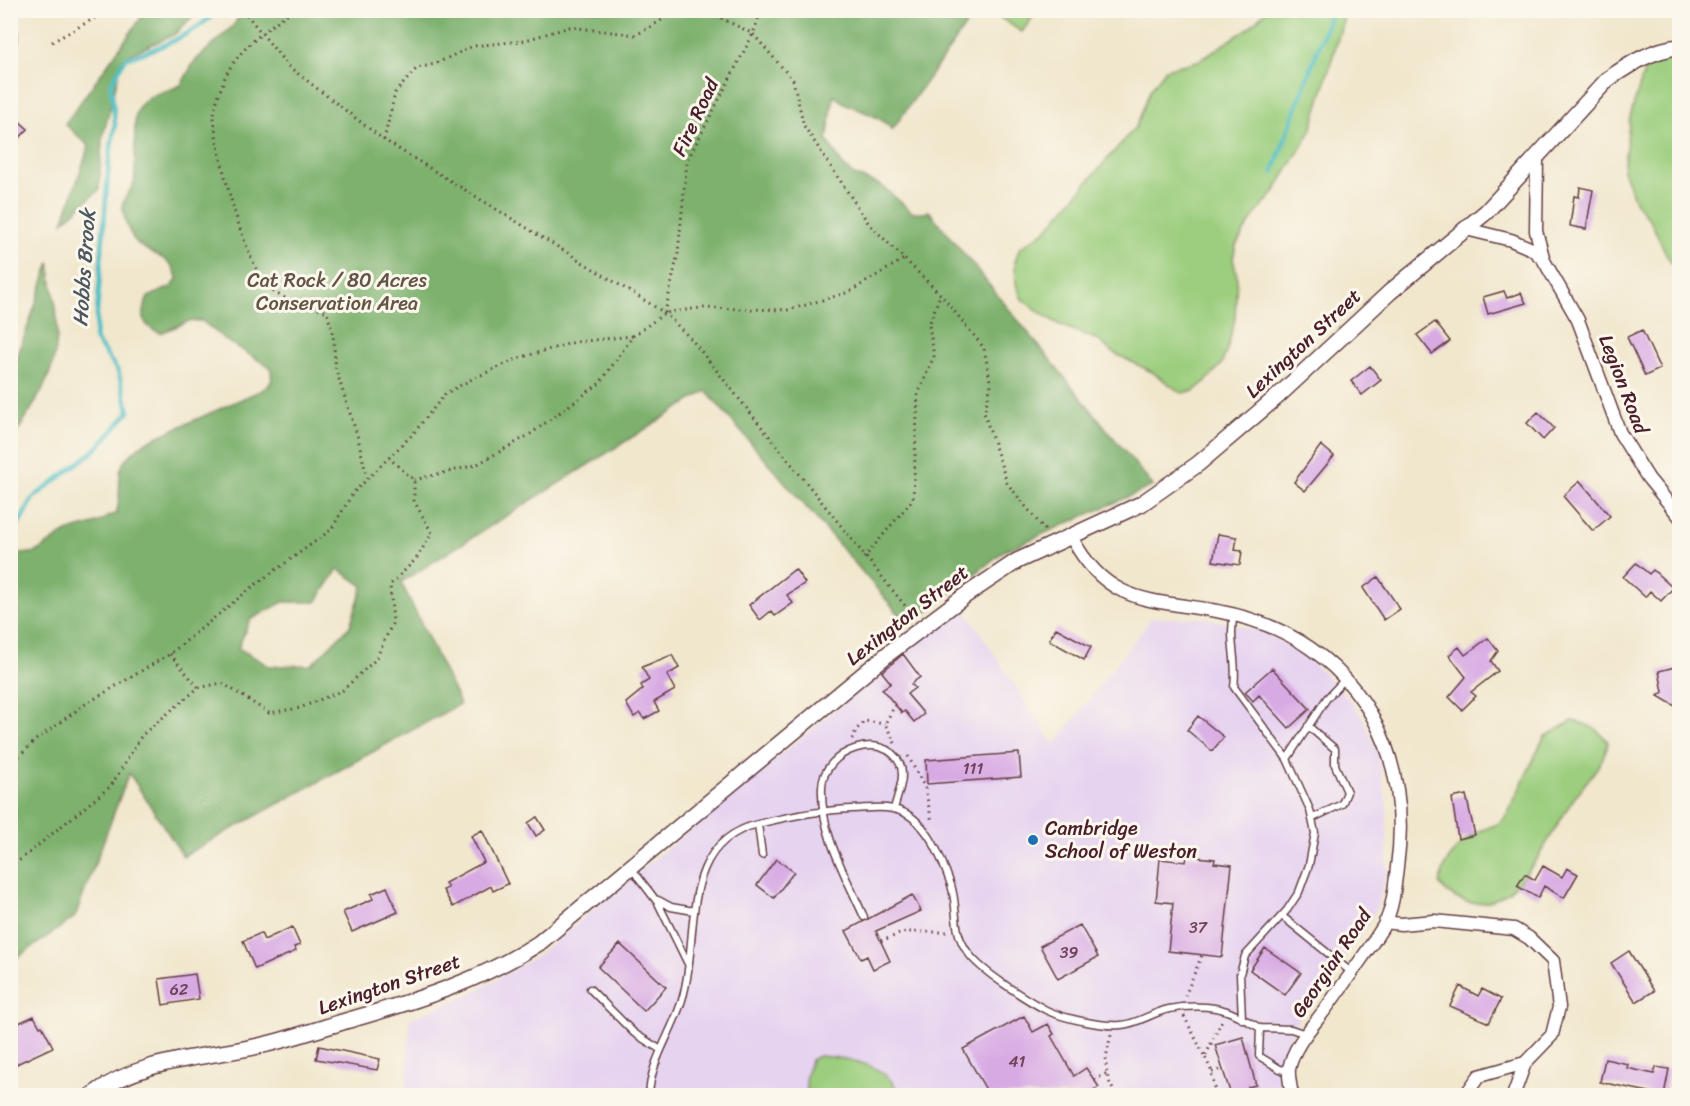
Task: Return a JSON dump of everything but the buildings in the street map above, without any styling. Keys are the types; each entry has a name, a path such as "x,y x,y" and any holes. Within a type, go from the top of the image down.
{"street":[{"path":"10,24 10,42"},
{"name":"Lexington Street","path":"91,1095 119,1077 154,1064 273,1043 442,992 506,963 539,943 632,869 921,628 998,573 1141,504 1198,464 1278,396 1384,296 1466,229 1537,159 1608,79 1653,52 1680,47"},
{"name":"Legion Road","path":"1537,159 1536,231 1543,259 1578,320 1620,433 1648,478 1680,517"},
{"name":"Legion Road","path":"1466,229 1511,240 1532,249 1543,259"},
{"name":"Georgian Road","path":"1072,538 1099,574 1129,595 1151,602 1234,615 1292,637 1316,653 1345,679 1380,729 1398,785 1401,839 1385,922 1306,1034 1295,1052 1288,1071"},
{"path":"1385,922 1401,924 1434,921 1514,930 1529,938 1553,961 1559,1007 1552,1035 1525,1063 1513,1095"},
{"path":"1469,1095 1469,1090 1479,1076 1525,1063"},
{"path":"1288,1071 1292,1095"}],"lane":[{"path":"1234,615 1231,633 1236,675 1234,687 1287,759 1313,818 1316,833 1305,878 1282,916 1245,956 1240,974 1244,1009 1242,1019"},
{"path":"1287,759 1327,698 1345,679"},
{"path":"1308,726 1335,748 1335,765 1347,795 1339,806 1313,818"},
{"path":"864,917 830,841 822,785 825,773 842,754 855,748 874,747 884,750 899,762 901,783 894,809"},
{"path":"649,1095 652,1073 683,999 689,968 694,911 701,877 715,849 732,833 758,824 824,810 894,809 907,814 922,827 938,854 951,887 956,930 969,955 1012,990 1048,1011 1090,1022 1114,1024 1149,1017 1168,1009 1227,1011 1260,1028 1291,1029 1306,1034"},
{"path":"758,824 762,855"},
{"path":"632,869 652,895 679,943 689,968"},
{"path":"652,895 666,905 694,911"},
{"path":"1282,916 1351,972"},
{"path":"590,989 634,1034 662,1050"},
{"path":"1260,1028 1258,1056 1288,1071"}],"path":[{"path":"52,42 109,10"},
{"path":"243,10 288,66 384,140 665,313 699,349 921,628"},
{"path":"292,10 260,34 241,54 224,80 213,116 236,220 261,278 273,291 327,312 333,335 336,370 356,429 367,478"},
{"path":"384,140 395,93 417,68 435,64 474,46 522,41 570,27 636,34 679,10"},
{"path":"704,10 753,34 793,80 804,126 869,224 940,295 984,348 990,386 984,413 1007,483 1056,544"},
{"name":"Fire Road","path":"665,313 678,253 687,161 753,34 761,10"},
{"path":"414,480 476,465 529,435 600,383 633,336 665,313 700,308 789,310 849,292 904,259"},
{"path":"864,558 913,500 918,394 934,356 929,325 940,295"},
{"path":"10,765 37,739 84,705 170,654 251,588 331,530 353,493 389,458 446,394 470,380 519,358 575,342 633,336"},
{"path":"10,867 111,786 142,735 198,688 222,683 269,713 300,708 343,690 376,659 393,622 390,585 416,559 432,533 414,501 414,480 389,458"},
{"path":"170,654 198,688"},
{"path":"855,748 854,734 865,721 885,724"},
{"path":"881,941 905,932 942,933 956,930"},
{"path":"1202,955 1180,1009 1212,1071 1214,1088 1205,1095"},
{"path":"1205,1057 1227,1011"},
{"path":"1114,1024 1104,1059 1110,1085 1117,1095"},
{"path":"1212,1071 1222,1069"},
{"path":"1095,1080 1107,1073"}],"shaded area":[{"name":"Cambridge School of Weston","path":"964,608 1054,745 1152,618 1205,618 1267,633 1310,661 1341,689 1363,718 1378,754 1387,807 1387,873 1377,907 1362,934 1302,1011 1289,1039 1280,1080 1280,1095 406,1096 410,1019 472,993 537,956 882,671"}],"green space":[{"path":"1037,10 1022,32 990,11"},
{"path":"1267,10 1346,11 1311,131 1273,194 1254,216 1236,245 1233,259 1237,276 1235,319 1221,365 1194,391 1181,393 1152,372 1112,352 1098,340 1060,325 1022,299 1016,284 1015,262 1019,249 1046,230 1137,125 1150,90 1166,69 1198,61 1249,28"},
{"path":"146,11 198,11 175,34 133,53 122,61 102,140 99,190 63,222 89,146 65,124"},
{"name":"Cat Rock / 80 Acres Conservation Area","path":"243,11 976,11 892,130 879,119 847,104 834,95 827,140 844,167 854,175 882,186 912,212 929,211 1153,486 1004,551 909,626 706,391 401,582 460,704 183,856 129,773 75,917 11,962 11,552 28,554 35,552 73,529 94,524 116,514 122,466 135,451 148,441 262,390 271,381 270,367 228,342 202,321 189,321 161,333 149,327 144,319 148,297 171,287 177,280 175,272 166,260 145,249 133,238 126,223 123,208 125,198 134,183 135,124 138,109 152,96 181,85 194,62 233,26","holes":["338,569 363,586 350,626 311,665 269,666 238,648 250,620 283,602 316,602"]},
{"path":"1679,56 1679,275 1668,258 1650,220 1636,203 1623,170 1630,117 1643,75 1650,61"},
{"path":"50,262 56,308 56,348 47,380 11,442 11,368 18,355"},
{"path":"1572,721 1583,723 1597,730 1608,742 1606,751 1599,766 1573,800 1532,866 1506,893 1490,901 1473,903 1449,894 1439,883 1446,863 1460,845 1479,831 1498,824 1507,815 1544,737"},
{"path":"819,1056 854,1061 877,1070 894,1085 899,1095 807,1095 806,1076 811,1060"}],"waterway":[{"name":"Hobbs Brook","path":"10,531 17,527 33,498 95,450 129,412 118,371 95,339 109,160 115,124 111,84 125,59 175,40 219,10"},
{"path":"1273,172 1332,10"}],"place":[{"name":"Cambridge School of Weston","path":"1033,840"}]}
